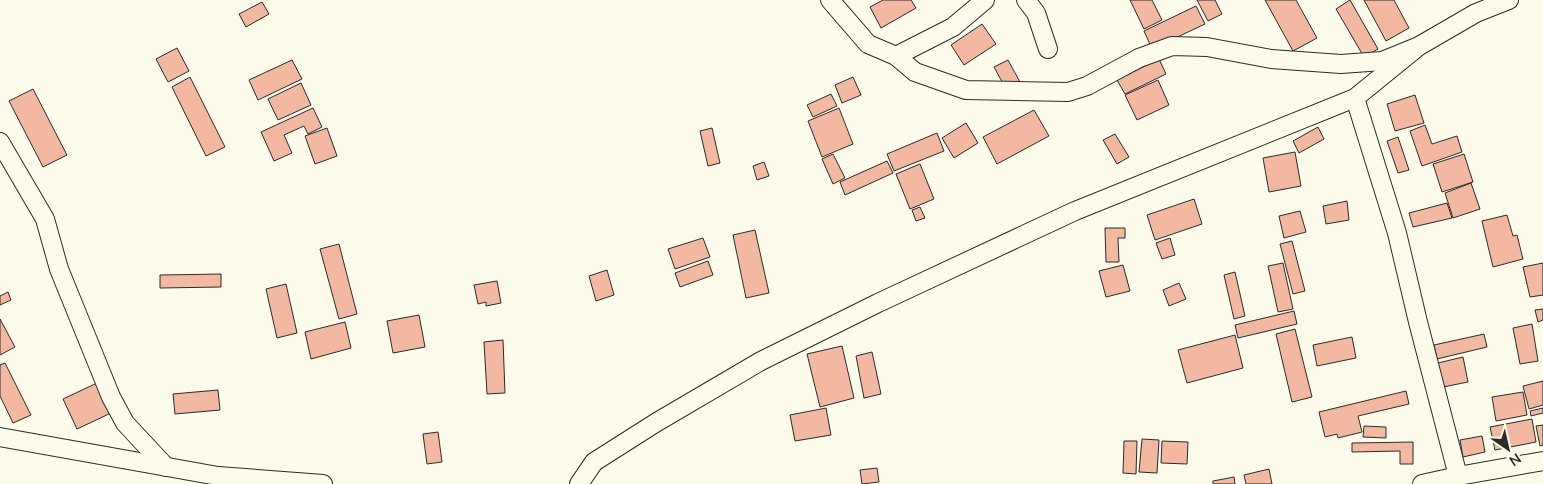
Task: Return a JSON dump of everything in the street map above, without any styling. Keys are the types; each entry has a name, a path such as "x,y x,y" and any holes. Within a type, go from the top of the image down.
{"street":[{"path":"830,0 868,44 896,56 915,72 966,90 1068,92 1087,86 1139,58 1172,46 1207,47 1271,59 1341,64 1382,61 1419,46 1476,13 1509,0"},
{"path":"896,56 953,27 985,0"},
{"path":"1026,0 1036,13 1048,49"},
{"path":"578,484 594,462 657,422 761,361 1075,211 1355,98 1419,46"},
{"path":"1355,98 1397,233 1458,476"},
{"path":"0,142 45,218 60,269 111,397 125,423 166,467"},
{"path":"0,437 218,476 323,484"},
{"path":"1422,484 1543,461"}],"building":[{"path":"883,0 911,0 916,8 881,28 870,7"},
{"path":"1130,0 1152,0 1162,20 1144,29"},
{"path":"1197,0 1215,0 1222,14 1208,21"},
{"path":"1265,0 1296,0 1317,38 1293,51"},
{"path":"1350,0 1378,49 1364,57 1336,9"},
{"path":"1364,0 1394,0 1409,28 1386,41"},
{"path":"262,2 269,14 246,27 239,14"},
{"path":"1196,6 1205,24 1152,49 1144,31"},
{"path":"982,24 996,44 964,65 951,45"},
{"path":"177,48 189,71 168,82 156,59"},
{"path":"1159,59 1166,74 1125,94 1117,80"},
{"path":"292,60 302,79 258,100 249,80"},
{"path":"1008,60 1020,82 1006,89 994,67"},
{"path":"190,77 225,147 206,156 172,87"},
{"path":"853,77 861,95 842,103 835,85"},
{"path":"1158,80 1169,105 1137,120 1125,95"},
{"path":"301,83 311,105 278,120 268,99"},
{"path":"33,89 67,155 43,167 9,101"},
{"path":"831,94 837,106 813,117 807,105"},
{"path":"1415,95 1424,123 1395,131 1387,104"},
{"path":"313,108 322,127 308,134 304,126 284,135 292,153 274,161 261,132"},
{"path":"839,108 853,144 822,157 808,121"},
{"path":"1034,110 1049,136 997,164 983,137"},
{"path":"966,123 978,143 954,158 942,138"},
{"path":"1425,125 1432,144 1457,136 1462,152 1422,166 1410,131"},
{"path":"1318,127 1324,139 1299,153 1293,141"},
{"path":"327,128 337,156 315,164 305,136"},
{"path":"712,128 720,163 708,166 700,131"},
{"path":"937,133 944,151 894,171 887,154"},
{"path":"1115,134 1129,157 1117,164 1103,140"},
{"path":"1398,137 1409,170 1398,173 1387,141"},
{"path":"1295,152 1301,186 1269,192 1263,158"},
{"path":"833,154 845,178 833,184 822,159"},
{"path":"1464,154 1473,182 1442,192 1433,164"},
{"path":"887,161 893,173 845,195 840,182"},
{"path":"764,162 769,176 757,180 753,166"},
{"path":"920,164 934,199 910,209 896,174"},
{"path":"1471,183 1480,209 1453,218 1445,193"},
{"path":"1194,199 1202,224 1155,240 1147,215"},
{"path":"1347,201 1349,220 1326,224 1323,206"},
{"path":"1447,203 1452,218 1413,227 1409,213"},
{"path":"920,207 925,218 916,221 912,210"},
{"path":"1300,211 1306,232 1284,238 1279,216"},
{"path":"1507,215 1513,236 1517,235 1523,259 1493,267 1482,221"},
{"path":"1105,228 1125,228 1125,238 1118,238 1119,262 1106,262"},
{"path":"755,230 769,293 746,298 733,235"},
{"path":"703,238 710,257 675,269 668,249"},
{"path":"1170,238 1175,255 1162,259 1156,243"},
{"path":"1292,241 1305,291 1293,294 1280,244"},
{"path":"339,244 357,314 339,319 320,249"},
{"path":"708,261 713,275 680,287 675,273"},
{"path":"1283,263 1293,309 1278,312 1268,266"},
{"path":"1543,263 1543,295 1530,297 1523,267"},
{"path":"1123,265 1130,291 1106,297 1099,271"},
{"path":"607,270 614,295 596,301 589,276"},
{"path":"1235,272 1245,316 1234,319 1224,275"},
{"path":"221,274 221,287 160,288 160,275"},
{"path":"497,281 501,303 486,306 486,302 478,304 474,285"},
{"path":"1179,283 1186,299 1169,306 1163,290"},
{"path":"286,284 297,333 277,338 266,289"},
{"path":"8,292 11,300 0,305 0,296"},
{"path":"1543,309 1543,320 1538,322 1535,310"},
{"path":"1294,311 1297,324 1238,338 1235,325"},
{"path":"419,315 425,347 393,353 387,321"},
{"path":"0,319 15,347 0,355"},
{"path":"345,322 351,348 311,359 305,332"},
{"path":"1532,324 1538,361 1520,364 1513,328"},
{"path":"1295,329 1312,397 1292,402 1276,334"},
{"path":"1484,334 1487,347 1437,359 1434,345"},
{"path":"1235,335 1243,368 1187,383 1178,350"},
{"path":"1352,337 1356,358 1317,366 1313,345"},
{"path":"503,340 505,393 487,394 484,342"},
{"path":"842,346 854,398 820,407 807,354"},
{"path":"872,352 881,394 864,398 856,356"},
{"path":"1463,357 1468,382 1443,387 1438,363"},
{"path":"5,363 31,415 13,423 0,396 0,365"},
{"path":"1543,381 1543,405 1529,409 1523,386"},
{"path":"97,383 111,413 77,429 63,399"},
{"path":"218,390 220,410 175,414 173,394"},
{"path":"1406,391 1409,404 1358,416 1362,432 1338,438 1337,434 1325,437 1319,412"},
{"path":"1523,392 1527,415 1496,421 1492,397"},
{"path":"826,408 831,435 795,441 790,415"},
{"path":"1543,408 1543,413 1531,416 1530,411"},
{"path":"1532,419 1536,442 1495,450 1490,427"},
{"path":"1543,425 1543,445 1540,446 1536,426"},
{"path":"1364,426 1386,427 1386,438 1363,437"},
{"path":"438,432 442,462 427,464 423,434"},
{"path":"1482,436 1485,452 1463,457 1460,440"},
{"path":"1142,439 1159,440 1157,473 1139,472"},
{"path":"1124,441 1137,441 1136,474 1123,473"},
{"path":"1162,441 1188,442 1187,464 1161,463"},
{"path":"1413,442 1413,464 1400,464 1400,451 1352,452 1352,443"},
{"path":"877,468 879,482 862,484 860,470"},
{"path":"1269,469 1272,484 1246,484 1244,475"},
{"path":"1234,477 1235,484 1213,484 1213,481"}]}
